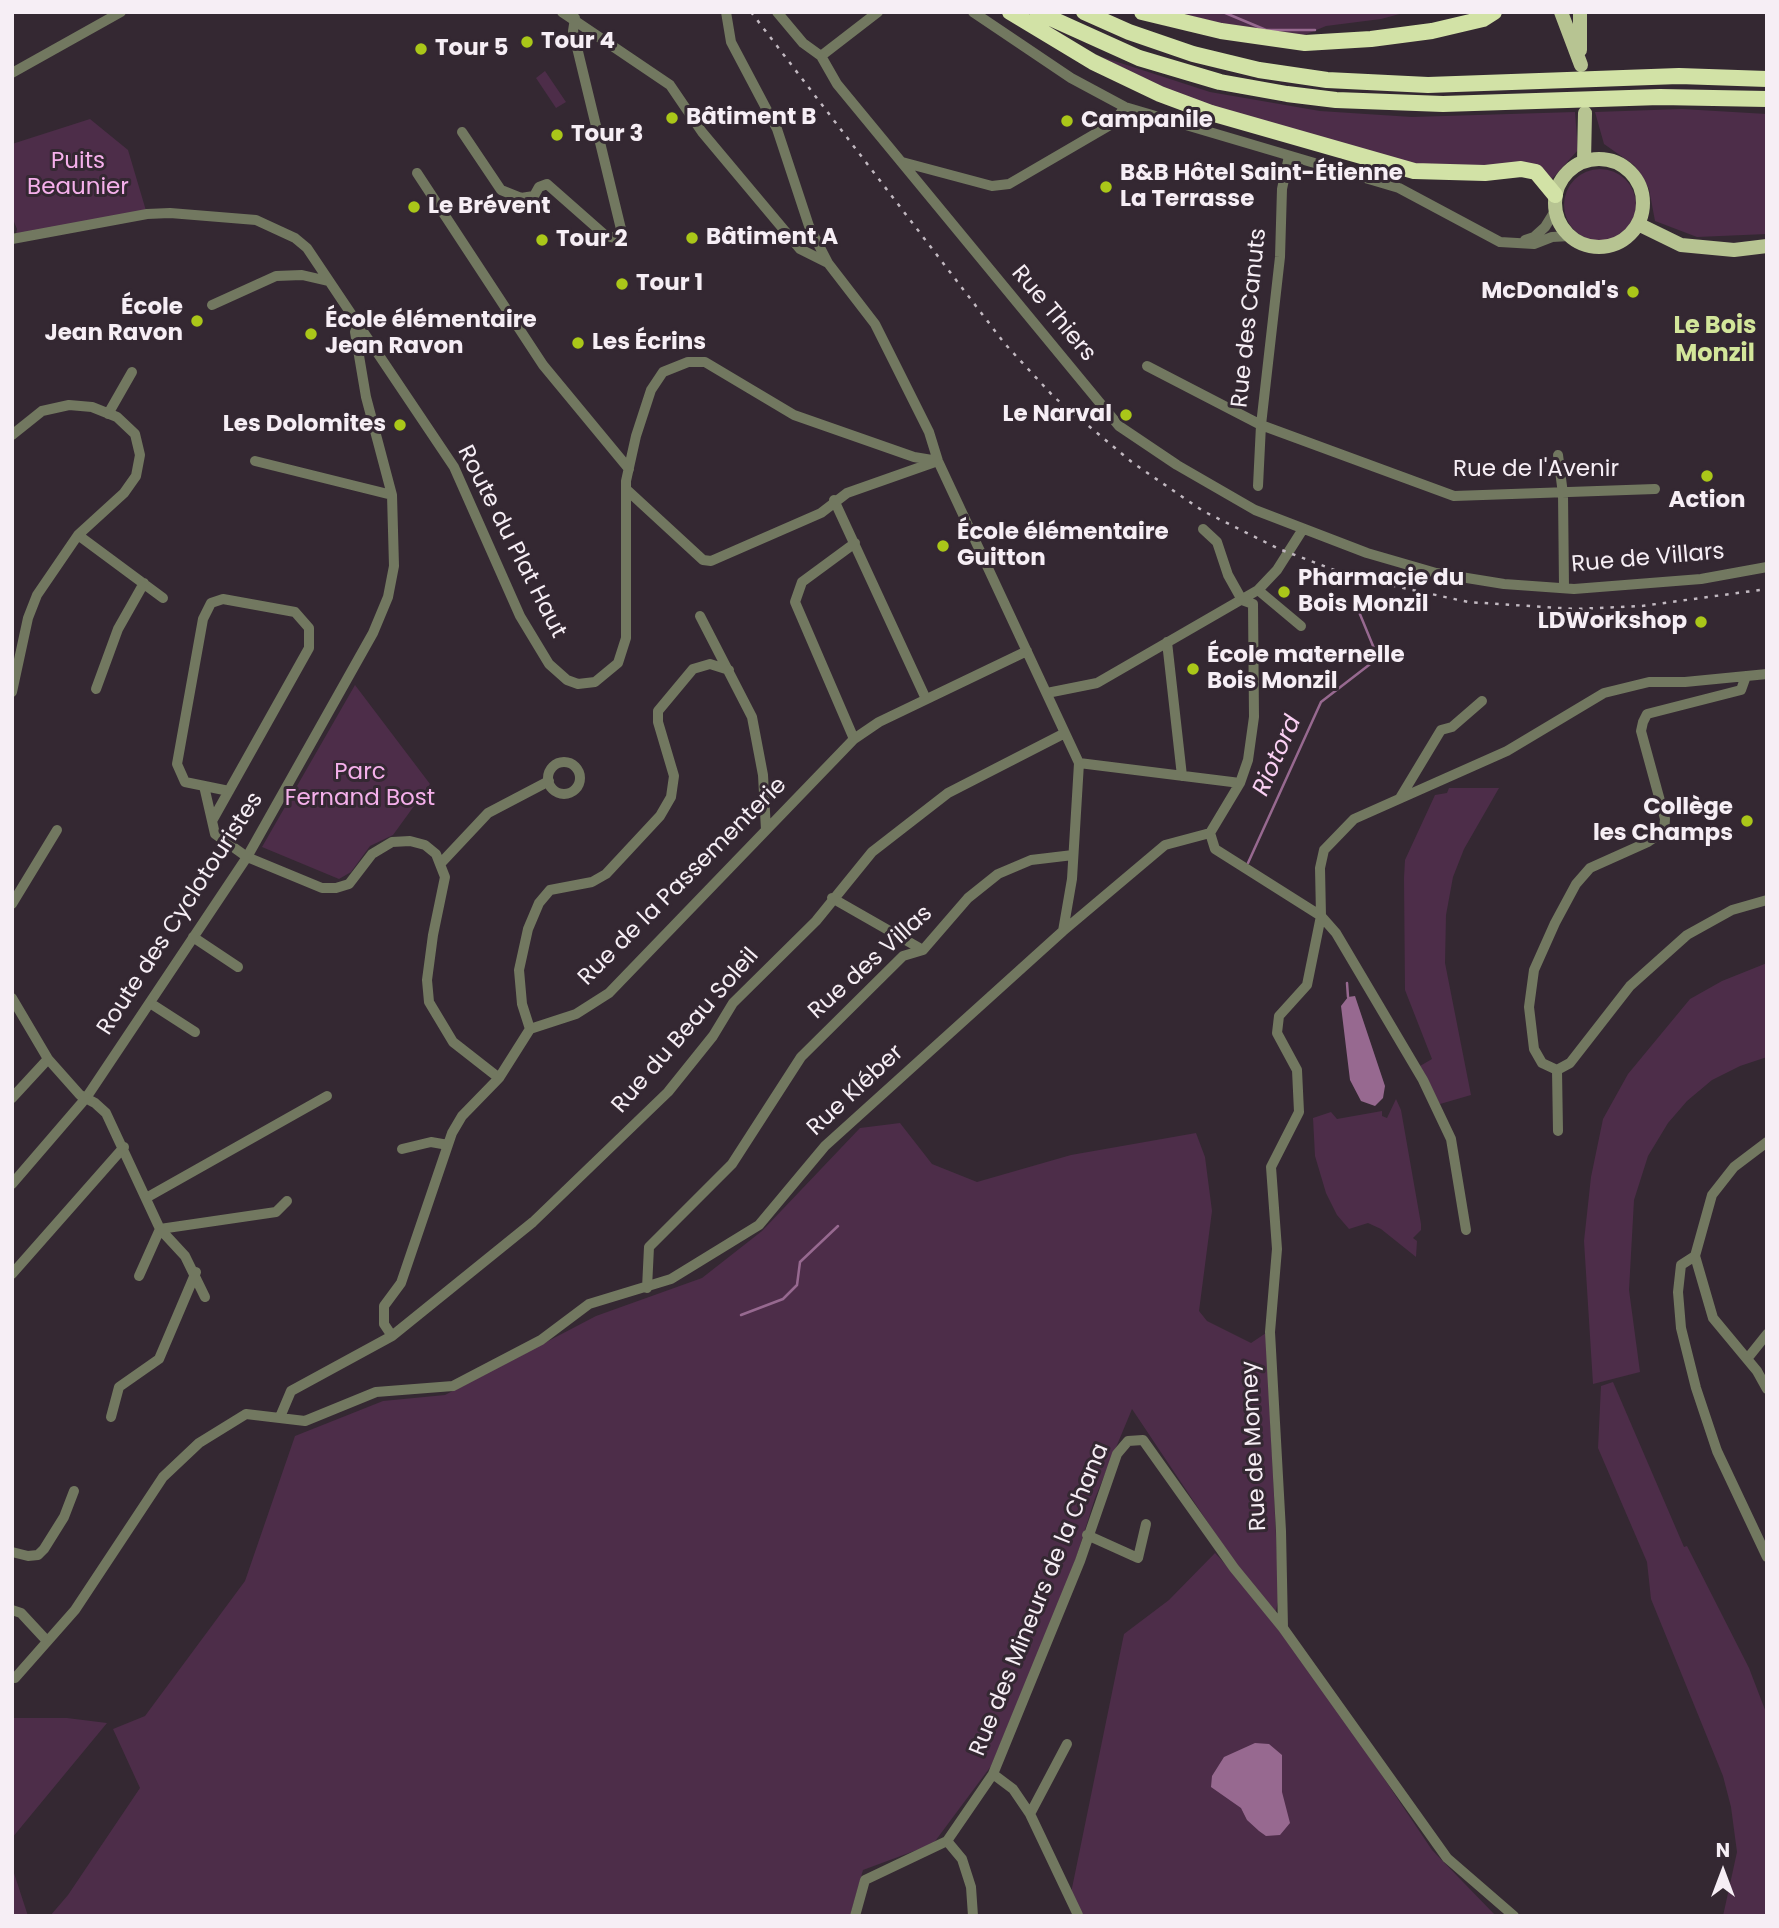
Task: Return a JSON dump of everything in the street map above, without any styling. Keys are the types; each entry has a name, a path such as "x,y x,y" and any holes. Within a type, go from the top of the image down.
{"highway":[{"path":"1010,12 1093,62 1160,94 1211,113 1414,171 1485,173 1521,169 1536,172 1555,203"},
{"path":"1037,12 1139,58 1220,82 1336,100 1443,104 1660,97 1767,99"},
{"path":"1084,12 1129,32 1193,54 1326,80 1428,85 1679,76 1767,79"},
{"path":"1142,12 1242,35 1305,43 1371,39 1432,31 1483,19 1494,12"}],"main road":[{"path":"1561,12 1580,65 1580,12"},
{"path":"1584,161 1585,113 1601,159"},
{"path":"1601,159 1615,162 1638,181 1643,210 1639,224 1630,235 1607,247 1581,244 1570,236 1555,203 1561,181 1571,169 1584,161 1601,159"},
{"path":"1639,224 1681,245 1734,250 1767,246"}],"street":[{"path":"12,74 121,12"},
{"path":"562,12 575,18 670,85 702,132 800,248 828,263"},
{"path":"726,12 731,42 777,129 809,226 828,263 875,324 929,432 938,461 1079,763 1073,855 1063,932"},
{"name":"Rue Thiers","path":"777,12 803,43 821,57 837,83 1119,426 1177,465 1255,510 1367,553"},
{"path":"821,57 878,12"},
{"path":"973,12 1071,78 1125,107 1399,188 1500,242 1534,244 1552,237 1570,236"},
{"path":"462,132 501,190 521,198 534,196 540,187 547,184 606,236 616,238 621,229 573,31 575,18"},
{"path":"902,162 992,186 1009,184 1112,124 1125,107"},
{"name":"Rue des Canuts","path":"1258,486 1261,425 1280,257 1282,189 1289,156"},
{"path":"417,173 543,365 629,469"},
{"path":"1515,243 1534,237 1555,203"},
{"path":"12,239 147,214 256,220 295,238 307,248 358,326"},
{"path":"212,305 276,276 302,275 328,281"},
{"name":"Route du Plat Haut","path":"358,326 454,467 520,615 549,664 566,680 578,684 595,681 618,663 626,638 629,469 651,390 663,372 688,362 705,362 723,370 794,415 914,457 938,461"},
{"name":"Route des Cyclotouristes","path":"12,1185 86,1098 247,857 373,633 388,597 394,566 392,495 366,397 355,332 358,326"},
{"name":"Rue de l'Avenir","path":"1147,366 1261,425 1454,496 1655,489"},
{"path":"108,414 132,372"},
{"path":"12,435 42,411 69,405 92,407 117,417 135,434 140,454 136,475 124,493 78,535 37,595 28,618 12,692"},
{"path":"1558,455 1563,494 1564,587"},
{"path":"255,461 392,495"},
{"path":"627,490 703,560 711,561 821,513 834,500 938,461"},
{"path":"834,500 926,699"},
{"path":"1203,529 1217,542 1228,575 1241,600 1253,604 1254,717 1248,760 1240,783 1210,833 1215,849 1321,916 1336,933 1423,1080 1451,1139 1466,1230"},
{"path":"1046,693 1097,683 1258,590 1277,570 1303,529"},
{"path":"78,535 163,598"},
{"path":"854,738 795,602 802,582 855,544"},
{"name":"Rue de Villars","path":"1367,553 1436,573 1504,584 1564,587 1701,579 1767,566"},
{"path":"96,689 118,629 144,583"},
{"path":"1258,590 1301,626"},
{"path":"212,821 229,791 309,648 309,628 295,612 223,598 211,603 204,618 177,764 186,782 229,791"},
{"path":"700,616 752,717 759,745 766,830"},
{"path":"1167,642 1182,776"},
{"name":"Rue de la Passementerie","path":"530,1029 576,1014 608,993 854,738 879,722 1027,651"},
{"path":"392,1336 384,1324 384,1306 401,1283 448,1145 462,1116 499,1079 530,1029 523,1004 519,970 528,929 539,903 550,890 592,881 606,874 660,816 671,797 674,776 658,722 658,711 693,669 710,664 729,670"},
{"name":"Rue de Momey","path":"1283,1628 1281,1531 1270,1332 1278,1249 1271,1167 1299,1112 1297,1070 1277,1033 1279,1016 1307,985 1321,916 1320,868 1324,850 1354,819 1507,751 1604,693 1649,682 1767,674"},
{"path":"1557,1070 1542,1063 1534,1049 1530,1007 1534,971 1550,935 1576,884 1590,868 1648,842 1664,831 1665,819 1641,731 1643,722 1647,714 1741,690 1746,676"},
{"path":"1399,798 1441,730 1452,727 1482,701"},
{"name":"Rue du Beau Soleil","path":"280,1417 291,1391 392,1336 533,1222 668,1091 713,1036 733,1003 816,920 872,852 927,807 1065,733"},
{"path":"1079,763 1240,783"},
{"path":"442,863 488,813 549,781"},
{"path":"204,786 215,834 247,857 322,888 337,888 349,884 372,854 392,842 410,841 425,845 442,863 445,877 427,980 429,1002 453,1042 499,1079"},
{"path":"12,904 57,830"},
{"name":"Rue Kléber","path":"47,1641 75,1610 163,1477 199,1443 246,1414 305,1421 376,1392 453,1386 541,1340 589,1304 671,1279 759,1225 825,1146 1063,932 1166,845 1210,833"},
{"name":"Rue des Villas","path":"647,1288 649,1247 732,1164 801,1057 903,956 923,950 968,898 998,874 1031,860 1073,855"},
{"path":"832,898 923,950"},
{"path":"1557,1070 1570,1063 1630,986 1653,963 1705,923 1732,910 1767,900"},
{"path":"194,937 238,967"},
{"path":"12,998 48,1059 80,1096 106,1113 160,1229 186,1256 196,1272 205,1297"},
{"path":"150,1003 195,1032"},
{"path":"12,1098 48,1059"},
{"path":"1557,1070 1558,1131"},
{"path":"146,1198 327,1096"},
{"path":"402,1149 430,1142 448,1145"},
{"path":"1767,1142 1734,1167 1712,1195 1695,1256 1713,1318 1747,1359 1767,1389"},
{"path":"12,1274 124,1147"},
{"path":"160,1229 276,1212 287,1201"},
{"path":"139,1276 160,1229"},
{"path":"1695,1256 1681,1265 1678,1292 1681,1328 1696,1388 1717,1451 1767,1557"},
{"path":"111,1417 119,1387 159,1359 196,1272"},
{"path":"1747,1359 1767,1334"},
{"name":"Rue des Mineurs de la Chana","path":"855,1916 865,1880 947,1840 993,1774 1117,1454 1128,1441 1143,1440 1234,1568 1283,1628"},
{"path":"12,1552 28,1556 38,1555 64,1517 74,1491"},
{"path":"1087,1535 1138,1558 1146,1524"},
{"path":"12,1609 21,1613 47,1641 15,1678"},
{"path":"1283,1628 1447,1858 1514,1916"},
{"path":"1030,1814 1067,1744"},
{"path":"993,1774 1013,1790 1030,1814 1078,1915"},
{"path":"947,1840 962,1859 971,1887 973,1916"}],"green space":[{"path":"1176,12 1407,12 1381,19 1326,26 1302,36 1239,28"},
{"path":"1099,56 1210,92 1320,111 1412,117 1575,112 1578,150 1551,180 1536,168 1425,167 1183,98"},
{"path":"545,71 566,102 556,108 536,78"},
{"path":"1682,109 1767,114 1767,234 1697,237 1655,221 1649,189 1642,176 1634,165 1604,144 1595,112"},
{"name":"Puits Beaunier","path":"90,119 128,150 147,214 15,238 17,229 12,217 12,144"},
{"path":"1593,169 1607,169 1626,179 1636,198 1636,212 1626,231 1607,241 1593,241 1574,231 1564,212 1564,198 1574,179"},
{"name":"Parc Fernand Bost","path":"355,685 430,784 393,835 370,846 351,872 339,879 262,847"},
{"path":"1449,788 1499,788 1464,849 1453,877 1446,915 1445,963 1471,1095 1440,1104 1420,1066 1432,1059 1405,990 1404,878 1405,860 1435,795 1447,793"},
{"path":"1767,963 1767,1057 1740,1066 1712,1080 1687,1101 1668,1123 1648,1156 1634,1200 1629,1290 1640,1372 1593,1384 1584,1241 1591,1177 1603,1119 1628,1074 1690,999 1722,981"},
{"path":"1396,1099 1401,1110 1421,1224 1421,1230 1413,1238 1417,1241 1416,1257 1381,1229 1368,1223 1349,1229 1337,1215 1326,1193 1315,1156 1313,1118 1331,1112 1337,1119 1382,1111 1382,1116 1387,1118"},
{"path":"900,1123 932,1164 977,1182 1071,1155 1196,1133 1205,1157 1212,1211 1199,1311 1207,1321 1251,1343 1266,1333 1279,1598 1275,1614 1261,1602 1132,1409 1095,1498 1071,1574 991,1766 933,1844 863,1870 850,1916 50,1916 68,1895 140,1788 113,1729 145,1716 245,1581 295,1436 383,1401 445,1395 596,1316 702,1278 762,1231 860,1128"},
{"path":"1613,1382 1684,1547 1687,1546 1749,1668 1767,1715 1767,1916 1723,1916 1737,1852 1731,1807 1723,1776 1651,1599 1647,1562 1598,1448 1601,1386"},
{"path":"1215,1553 1283,1628 1432,1850 1496,1916 1081,1916 1071,1893 1124,1634 1169,1600"},
{"path":"12,1718 67,1718 107,1723 12,1838"},
{"path":"12,1867 28,1916 12,1916"}],"shaded area":[{"path":"1355,996 1385,1086 1383,1098 1375,1106 1361,1101 1350,1080 1341,1006 1348,997"},
{"path":"1255,1743 1269,1744 1282,1755 1282,1792 1290,1823 1280,1835 1266,1836 1247,1820 1241,1808 1211,1787 1212,1776 1224,1757"}],"waterway":[{"path":"1223,12 1266,30 1315,30"},
{"name":"Riotord","path":"1248,863 1321,702 1378,658 1357,607"},
{"path":"1347,983 1348,997"},
{"path":"741,1315 783,1299 797,1285 800,1262 838,1226"}],"railway":[{"path":"751,12 1005,344 1054,397 1133,463 1203,511 1279,549 1353,577 1468,602 1575,609 1642,606 1767,589"}],"place":[{"name":"Tour 4","path":"527,42"},
{"name":"Tour 5","path":"421,49"},
{"name":"Bâtiment B","path":"672,118"},
{"name":"Campanile","path":"1067,121"},
{"name":"Tour 3","path":"557,135"},
{"name":"B&B Hôtel Saint-Étienne La Terrasse","path":"1106,187"},
{"name":"Le Brévent","path":"414,207"},
{"name":"Bâtiment A","path":"692,238"},
{"name":"Tour 2","path":"542,240"},
{"name":"Tour 1","path":"622,284"},
{"name":"McDonald's","path":"1633,292"},
{"name":"École Jean Ravon","path":"197,321"},
{"name":"École élémentaire Jean Ravon","path":"311,334"},
{"name":"Les Écrins","path":"578,343"},
{"name":"Le Narval","path":"1126,415"},
{"name":"Les Dolomites","path":"400,425"},
{"name":"Action","path":"1707,476"},
{"name":"École élémentaire Guitton","path":"943,546"},
{"name":"Pharmacie du Bois Monzil","path":"1284,592"},
{"name":"LDWorkshop","path":"1701,622"},
{"name":"École maternelle Bois Monzil","path":"1193,669"},
{"name":"Collège les Champs","path":"1747,821"}],"district":[{"name":"Le Bois Monzil","path":"1715,341"}]}
